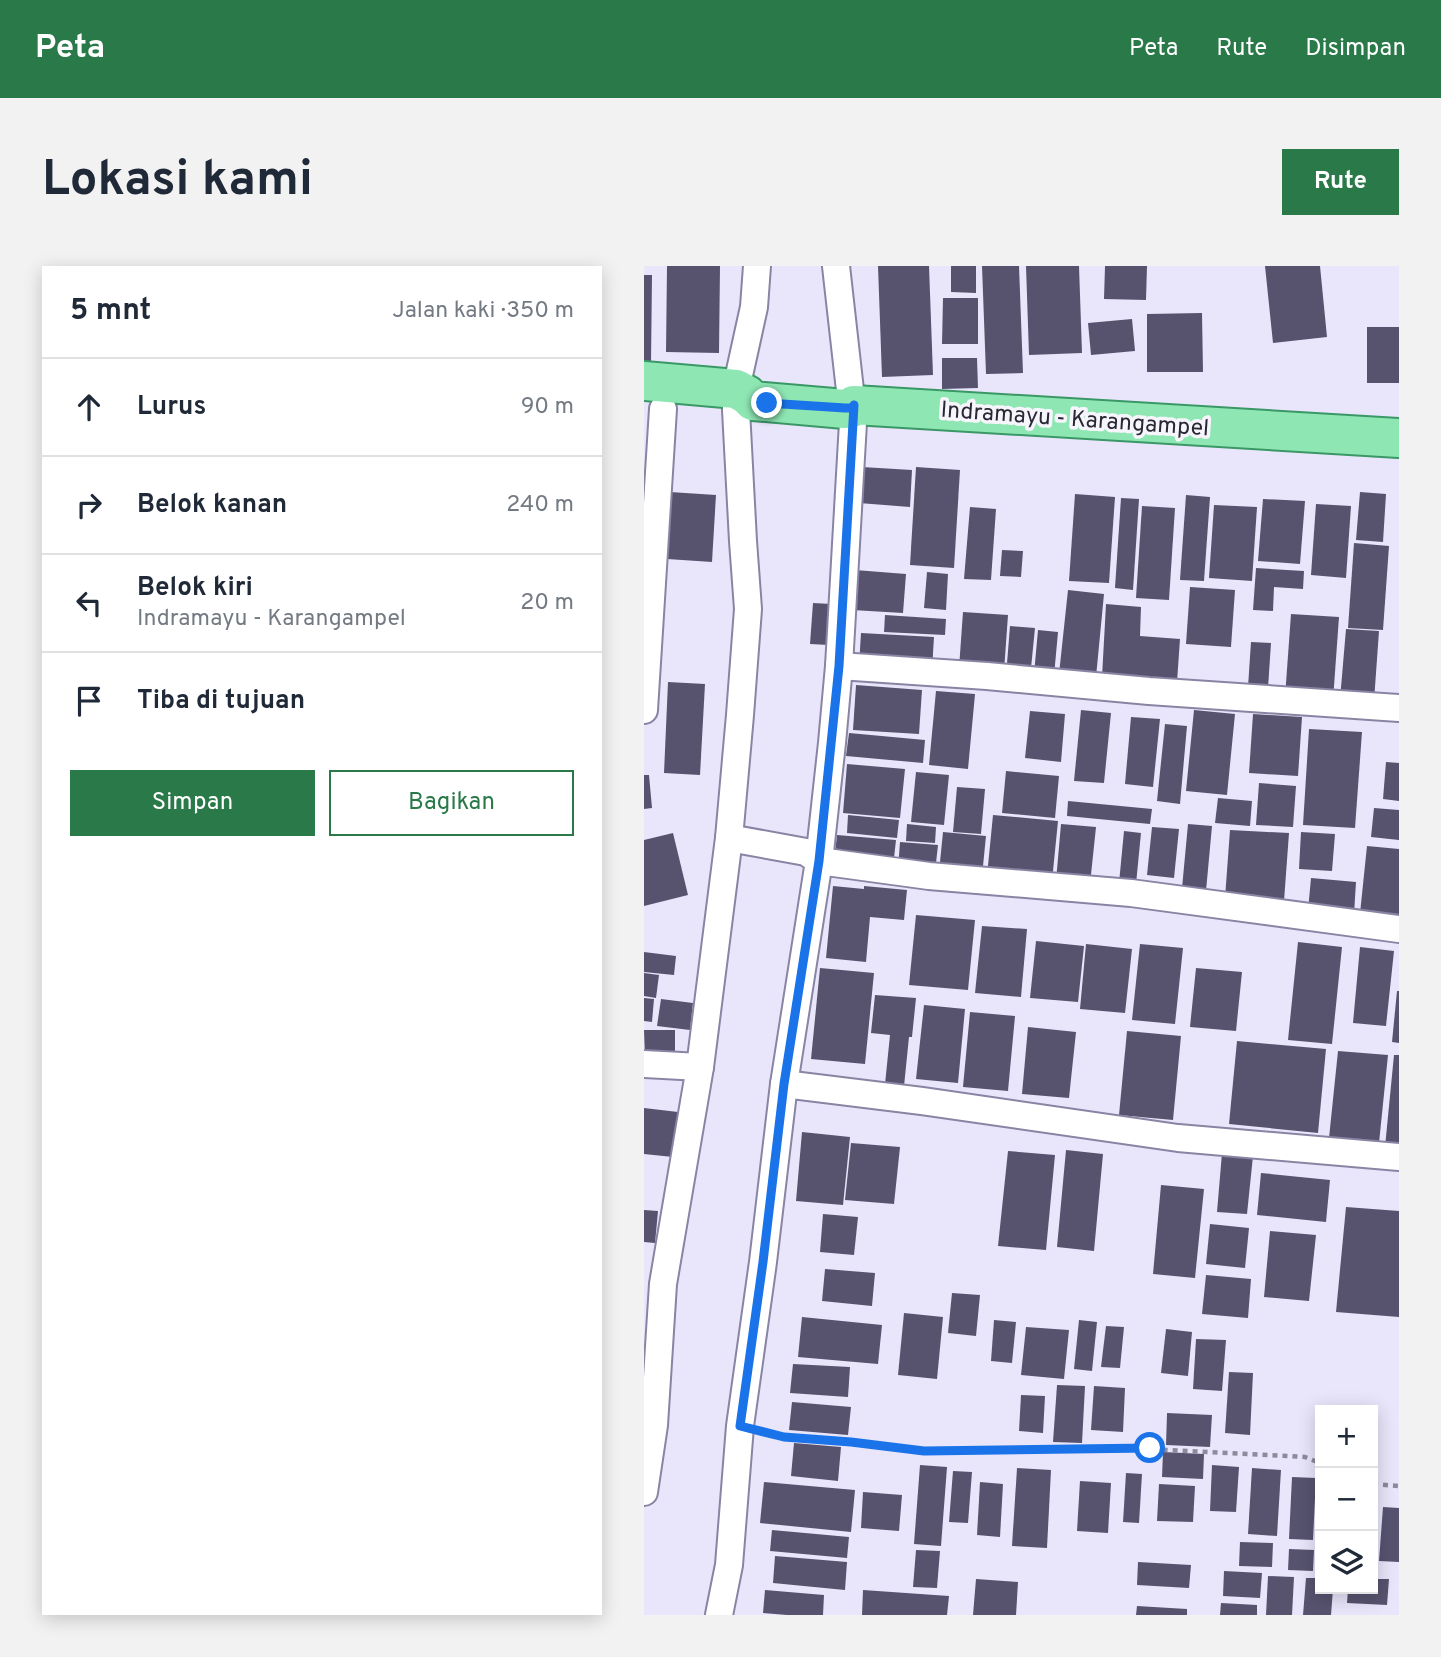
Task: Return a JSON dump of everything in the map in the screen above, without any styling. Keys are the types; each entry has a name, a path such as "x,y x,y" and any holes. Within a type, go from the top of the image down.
{"main road":[{"name":"Indramayu - Karangampel","path":"650,399 748,401 1399,438"}],"street":[{"path":"644,1492 663,1284 736,840 740,715 748,609 743,541 748,401 757,266"},
{"path":"719,1615 729,1565 740,1426 839,666 850,407 836,266"},
{"path":"644,710 650,399"},
{"path":"839,666 1399,708"},
{"path":"736,840 813,857 929,876 1131,893 1399,929"},
{"path":"644,1063 700,1067"},
{"path":"784,1084 1178,1138 1399,1157"}],"path":[{"path":"740,1426 784,1437 924,1451 1150,1448 1304,1457 1315,1461"},
{"path":"1378,1484 1399,1486"}],"building":[{"path":"667,266 720,266 719,353 666,352"},
{"path":"878,266 929,266 933,375 882,377"},
{"path":"951,266 976,266 976,293 951,292"},
{"path":"982,266 1019,266 1023,373 986,374"},
{"path":"1026,266 1079,266 1082,353 1029,355"},
{"path":"1105,266 1147,266 1146,300 1104,299"},
{"path":"1265,266 1320,266 1327,337 1273,343"},
{"path":"644,275 652,275 651,363 644,363"},
{"path":"943,298 978,298 978,344 942,344"},
{"path":"1202,313 1203,372 1147,372 1147,314"},
{"path":"1132,319 1135,351 1091,355 1088,323"},
{"path":"1367,327 1399,327 1399,383 1367,383"},
{"path":"942,358 977,358 978,388 942,389"},
{"path":"862,467 912,470 910,507 859,503"},
{"path":"916,467 960,470 954,568 910,565"},
{"path":"670,492 716,495 712,562 667,559"},
{"path":"1360,492 1386,494 1383,542 1356,540"},
{"path":"1075,494 1115,497 1109,583 1069,581"},
{"path":"1186,495 1210,497 1204,581 1180,580"},
{"path":"1121,498 1139,499 1133,590 1115,588"},
{"path":"1263,499 1305,501 1300,564 1258,561"},
{"path":"1316,504 1351,506 1346,578 1311,575"},
{"path":"1214,505 1257,507 1252,581 1209,578"},
{"path":"1142,506 1175,508 1169,600 1136,598"},
{"path":"970,507 996,509 991,580 964,579"},
{"path":"1354,543 1389,546 1383,630 1348,628"},
{"path":"1002,550 1023,551 1021,577 1000,576"},
{"path":"1256,568 1304,571 1303,589 1274,587 1273,611 1253,610"},
{"path":"855,570 906,574 903,613 852,610"},
{"path":"927,572 948,574 946,610 924,608"},
{"path":"1190,587 1235,590 1231,647 1186,644"},
{"path":"1068,590 1104,594 1096,677 1059,674"},
{"path":"813,603 832,604 829,645 810,644"},
{"path":"1106,604 1141,607 1140,636 1180,639 1177,682 1102,677"},
{"path":"963,612 1008,615 1004,671 959,668"},
{"path":"1291,614 1339,617 1333,700 1285,697"},
{"path":"885,615 946,619 945,635 884,632"},
{"path":"1010,626 1035,628 1030,678 1006,676"},
{"path":"1346,629 1379,631 1374,701 1340,699"},
{"path":"1038,630 1058,632 1054,676 1034,674"},
{"path":"861,633 934,637 932,670 859,666"},
{"path":"1251,642 1271,643 1268,688 1248,687"},
{"path":"668,682 705,684 700,775 664,773"},
{"path":"856,685 922,690 919,734 853,730"},
{"path":"936,691 975,694 968,769 929,765"},
{"path":"1081,710 1111,713 1104,783 1074,781"},
{"path":"1194,710 1235,714 1227,795 1186,791"},
{"path":"1030,711 1065,714 1061,762 1025,758"},
{"path":"1253,714 1302,717 1298,776 1249,773"},
{"path":"1131,717 1160,719 1153,787 1125,784"},
{"path":"1165,724 1187,726 1180,804 1157,801"},
{"path":"1309,729 1362,732 1355,828 1303,825"},
{"path":"849,733 925,740 923,763 846,756"},
{"path":"1386,762 1399,763 1399,801 1383,799"},
{"path":"847,764 905,769 900,818 843,813"},
{"path":"1006,771 1059,776 1055,818 1002,813"},
{"path":"916,772 949,775 944,825 911,822"},
{"path":"644,775 649,775 652,808 644,809"},
{"path":"1259,783 1296,786 1293,827 1256,825"},
{"path":"957,787 985,789 981,834 953,832"},
{"path":"1218,798 1252,801 1250,826 1215,823"},
{"path":"1068,801 1152,809 1150,824 1067,816"},
{"path":"1374,808 1399,810 1399,840 1371,837"},
{"path":"848,815 899,820 897,838 847,833"},
{"path":"993,815 1058,821 1052,881 987,876"},
{"path":"907,824 936,827 935,843 906,841"},
{"path":"1061,824 1096,827 1090,884 1056,881"},
{"path":"1188,824 1212,826 1206,891 1182,888"},
{"path":"1152,827 1179,829 1174,878 1147,875"},
{"path":"1230,830 1289,833 1284,901 1225,898"},
{"path":"1124,831 1141,833 1136,884 1119,883"},
{"path":"943,832 986,836 982,876 939,872"},
{"path":"1301,832 1335,834 1332,871 1299,869"},
{"path":"673,833 688,895 644,906 644,840"},
{"path":"837,835 896,840 893,867 834,862"},
{"path":"900,842 938,845 935,872 898,869"},
{"path":"1367,846 1399,849 1399,927 1359,923"},
{"path":"1311,878 1356,882 1354,914 1308,910"},
{"path":"833,886 907,890 904,920 870,917 866,962 826,958"},
{"path":"916,915 975,920 968,990 909,985"},
{"path":"982,926 1027,929 1021,997 975,993"},
{"path":"1036,941 1084,946 1078,1002 1030,998"},
{"path":"1298,942 1342,947 1332,1044 1288,1040"},
{"path":"1086,944 1132,949 1125,1013 1080,1009"},
{"path":"1140,944 1183,948 1175,1024 1132,1020"},
{"path":"1360,947 1394,951 1386,1026 1353,1023"},
{"path":"644,952 676,956 674,975 644,972"},
{"path":"820,968 874,973 865,1064 811,1059"},
{"path":"1196,968 1242,972 1236,1031 1190,1027"},
{"path":"644,973 659,975 656,998 644,996"},
{"path":"1399,991 1399,1043 1392,1042"},
{"path":"875,995 916,998 903,1096 884,1094 890,1035 871,1033"},
{"path":"644,998 654,999 652,1022 644,1021"},
{"path":"661,999 693,1003 690,1030 657,1026"},
{"path":"924,1005 965,1009 958,1083 916,1079"},
{"path":"970,1012 1015,1016 1008,1091 963,1087"},
{"path":"1028,1027 1076,1032 1069,1098 1022,1094"},
{"path":"644,1030 675,1030 675,1057 645,1058"},
{"path":"1127,1031 1181,1036 1173,1120 1119,1115"},
{"path":"1237,1041 1326,1049 1318,1133 1229,1124"},
{"path":"1338,1051 1388,1055 1379,1143 1329,1138"},
{"path":"1394,1055 1399,1055 1399,1149 1385,1147"},
{"path":"644,1108 678,1112 673,1157 644,1154"},
{"path":"802,1132 850,1137 843,1205 796,1201"},
{"path":"851,1143 900,1147 894,1204 845,1200"},
{"path":"1066,1150 1103,1154 1094,1251 1057,1247"},
{"path":"1008,1151 1055,1155 1046,1250 998,1246"},
{"path":"1222,1153 1253,1156 1247,1214 1217,1212"},
{"path":"1261,1173 1330,1180 1326,1222 1257,1215"},
{"path":"1161,1185 1204,1189 1195,1278 1153,1274"},
{"path":"1346,1207 1399,1211 1399,1317 1336,1312"},
{"path":"644,1210 658,1211 655,1243 644,1242"},
{"path":"823,1214 858,1217 854,1255 820,1252"},
{"path":"1210,1224 1249,1228 1245,1268 1206,1264"},
{"path":"1270,1231 1316,1235 1309,1301 1264,1297"},
{"path":"825,1269 875,1273 872,1306 822,1301"},
{"path":"1206,1275 1251,1279 1248,1318 1202,1314"},
{"path":"952,1293 980,1295 976,1336 948,1333"},
{"path":"904,1313 943,1317 937,1379 898,1375"},
{"path":"802,1317 882,1325 878,1364 798,1357"},
{"path":"994,1320 1016,1322 1012,1363 991,1361"},
{"path":"1079,1320 1097,1322 1092,1371 1074,1369"},
{"path":"1106,1326 1124,1327 1120,1368 1101,1367"},
{"path":"1026,1327 1069,1330 1064,1379 1021,1375"},
{"path":"1166,1329 1192,1332 1188,1376 1161,1373"},
{"path":"1196,1339 1226,1340 1222,1391 1193,1389"},
{"path":"793,1364 850,1367 848,1397 790,1393"},
{"path":"1229,1372 1253,1373 1250,1435 1225,1433"},
{"path":"1057,1385 1085,1386 1082,1443 1053,1442"},
{"path":"1094,1386 1125,1388 1123,1432 1091,1430"},
{"path":"1021,1395 1045,1396 1043,1433 1019,1431"},
{"path":"792,1402 851,1407 848,1435 789,1430"},
{"path":"1167,1413 1212,1415 1210,1447 1166,1445"},
{"path":"794,1443 841,1447 838,1481 791,1476"},
{"path":"1163,1452 1204,1454 1203,1479 1162,1477"},
{"path":"920,1465 947,1467 941,1546 914,1544"},
{"path":"1212,1465 1239,1467 1236,1512 1210,1511"},
{"path":"1017,1468 1051,1470 1047,1548 1012,1546"},
{"path":"1252,1468 1281,1470 1277,1536 1248,1534"},
{"path":"953,1471 972,1472 968,1523 949,1522"},
{"path":"1126,1473 1142,1474 1139,1523 1123,1522"},
{"path":"1292,1477 1315,1478 1313,1540 1289,1539"},
{"path":"1080,1481 1111,1483 1108,1533 1077,1531"},
{"path":"764,1482 855,1490 851,1532 760,1523"},
{"path":"980,1482 1003,1484 1000,1537 977,1535"},
{"path":"1159,1484 1195,1486 1193,1522 1157,1521"},
{"path":"863,1492 902,1495 899,1531 861,1528"},
{"path":"1383,1507 1399,1508 1399,1562 1379,1561"},
{"path":"772,1530 849,1537 847,1558 770,1551"},
{"path":"1240,1542 1273,1543 1272,1567 1239,1566"},
{"path":"1289,1549 1314,1550 1313,1571 1288,1570"},
{"path":"916,1550 940,1551 937,1588 913,1587"},
{"path":"775,1556 847,1562 845,1590 773,1583"},
{"path":"1138,1562 1191,1565 1189,1588 1137,1585"},
{"path":"1224,1571 1262,1573 1260,1598 1223,1596"},
{"path":"1268,1576 1294,1577 1292,1615 1266,1615"},
{"path":"1306,1578 1315,1578 1315,1594 1333,1594 1331,1615 1303,1615"},
{"path":"976,1579 1018,1582 1016,1615 973,1615"},
{"path":"1378,1579 1389,1579 1387,1605 1347,1603 1348,1594 1378,1594"},
{"path":"765,1590 824,1595 823,1615 763,1613"},
{"path":"863,1590 949,1596 947,1615 862,1615"},
{"path":"1221,1603 1257,1605 1257,1615 1220,1615"},
{"path":"1137,1606 1187,1609 1187,1615 1136,1615"}],"route":[{"path":"767,403 845,408 852,408 854,405 839,666 819,861 784,1084 740,1426 784,1437 924,1451 1150,1448"}]}
